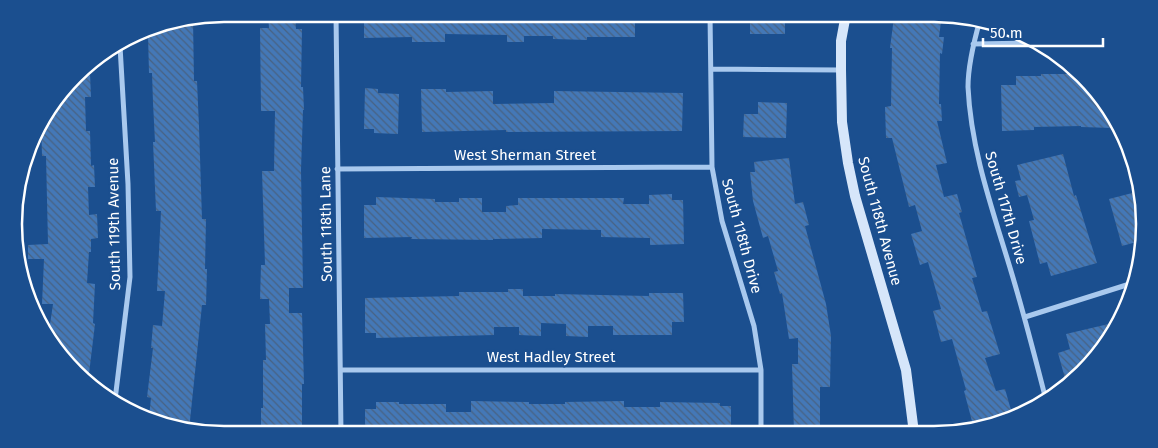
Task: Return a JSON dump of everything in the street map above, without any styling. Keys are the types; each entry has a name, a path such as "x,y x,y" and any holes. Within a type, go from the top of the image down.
{"street":[{"name":"South 118th Lane","path":"336,22 341,426"},
{"name":"South 118th Drive","path":"710,22 712,167 722,221 754,326 761,370 761,426"},
{"name":"South 118th Avenue","path":"844,22 841,40 842,122 848,163 855,196 906,370 913,426"},
{"name":"South 117th Drive","path":"978,27 973,44 968,85 974,137 985,184 1026,318 1044,393"},
{"path":"973,44 1023,43"},
{"name":"South 119th Avenue","path":"116,394 130,277 128,192 120,51"},
{"path":"712,69 841,70"},
{"name":"West Sherman Street","path":"337,169 712,167"},
{"path":"1026,318 1126,285"},
{"name":"West Hadley Street","path":"341,370 761,370"}],"building":[{"path":"269,22 296,22 296,29 302,29 301,87 303,87 304,110 301,170 303,288 289,288 289,313 302,313 304,384 302,384 302,426 261,426 263,360 266,360 265,324 270,324 269,299 260,299 261,265 265,265 262,171 274,171 275,111 261,111 260,28 269,28"},
{"path":"364,22 635,22 635,37 587,37 587,40 553,39 553,36 524,36 524,42 507,42 507,35 445,34 445,42 412,42 412,37 364,38"},
{"path":"750,22 785,22 785,34 750,34"},
{"path":"893,22 941,23 939,37 944,37 942,54 940,53 939,104 941,104 942,121 937,121 947,163 936,165 944,197 957,194 962,212 959,213 977,277 972,278 982,312 987,311 1000,354 985,358 996,391 1005,389 1011,410 986,419 972,422 964,391 966,390 952,339 941,342 933,311 941,309 928,262 920,265 911,234 922,231 915,205 909,207 892,138 886,138 885,107 891,106 892,48 890,48"},
{"path":"193,25 194,81 197,81 202,219 206,219 205,269 207,269 206,305 202,305 190,423 150,411 151,398 147,397 153,348 151,348 153,325 162,326 165,291 157,291 161,211 156,211 152,73 149,73 148,38"},
{"path":"90,74 91,97 85,97 86,131 90,131 91,166 94,165 95,187 88,187 89,215 97,214 98,238 91,239 91,252 89,252 87,283 95,284 93,323 95,324 89,373 64,347 50,326 53,304 42,304 44,259 28,259 28,245 48,244 46,156 42,156 42,139 49,123 64,101"},
{"path":"1041,74 1068,74 1094,101 1111,128 1081,126 1034,127 1034,130 1002,131 1001,85 1016,85 1016,76 1041,76"},
{"path":"365,88 378,89 378,93 399,94 398,134 374,133 374,129 364,129"},
{"path":"421,89 446,89 446,92 493,91 493,104 554,103 554,91 683,93 682,131 506,132 506,130 422,132"},
{"path":"758,102 787,103 786,138 743,137 744,114 758,114"},
{"path":"1063,154 1074,196 1076,195 1097,263 1051,276 1047,262 1040,264 1029,221 1034,220 1027,195 1019,197 1015,181 1021,180 1017,165"},
{"path":"789,158 795,204 803,202 809,225 805,226 826,304 831,336 830,387 820,387 820,426 794,426 792,364 798,364 798,338 789,339 782,293 780,294 774,272 778,271 768,236 763,238 753,201 750,172 755,172 754,162"},
{"path":"1133,193 1136,224 1135,243 1122,246 1109,199"},
{"path":"672,194 672,200 683,200 684,244 650,245 650,238 601,237 601,230 542,229 542,238 493,240 411,239 412,237 364,238 364,205 376,205 376,197 435,199 435,202 459,202 459,198 482,198 482,212 506,212 506,206 518,205 518,198 624,198 623,204 649,204 649,195"},
{"path":"508,289 523,289 523,296 555,296 555,294 649,296 649,293 683,293 684,322 672,322 672,335 613,335 613,326 588,326 588,337 566,336 566,324 541,323 541,336 519,335 519,327 494,327 494,335 376,338 376,333 365,333 365,298 459,296 459,292 508,292"},
{"path":"1110,324 1094,347 1065,377 1058,353 1070,349 1066,334"},
{"path":"471,401 565,404 565,402 624,401 624,407 660,407 660,402 720,403 720,406 731,406 731,426 365,426 365,409 376,409 376,402 446,404 446,412 471,412"}]}
